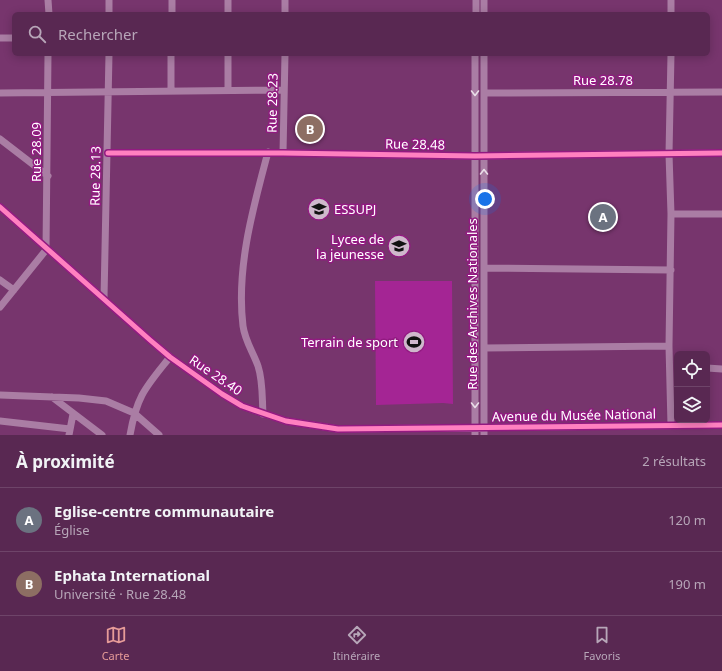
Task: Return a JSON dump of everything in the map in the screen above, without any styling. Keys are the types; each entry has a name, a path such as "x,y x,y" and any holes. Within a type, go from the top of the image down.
{"street":[{"path":"48,0 48,12"},
{"path":"109,0 109,12"},
{"path":"172,0 172,12"},
{"path":"228,0 228,12"},
{"path":"285,0 285,12"},
{"path":"476,0 476,12"},
{"path":"484,0 484,12"},
{"path":"671,0 671,12"},
{"path":"0,38 12,38"},
{"name":"Rue 28.09","path":"46,250 48,176 48,56"},
{"name":"Rue 28.13","path":"104,298 109,56"},
{"path":"171,56 171,91"},
{"path":"228,56 228,90"},
{"name":"Rue 28.23","path":"283,152 284,56"},
{"name":"Rue des Archives Nationales","path":"475,56 475,435"},
{"name":"Rue des Archives Nationales","path":"484,56 484,435"},
{"path":"671,56 669,154 671,214 669,346 673,368 671,425"},
{"path":"0,93 283,90"},
{"name":"Rue 28.78","path":"484,92 722,92"},
{"path":"0,139 48,176"},
{"path":"263,414 260,373 245,336 243,324 243,285 249,230 268,152"},
{"name":"Rue 28.48","path":"108,153 283,152 475,156 722,153"},
{"name":"Rue 28.40","path":"0,207 46,250 104,298 170,357 222,394 242,406 263,414 338,432 475,427"},
{"path":"671,214 722,214"},
{"path":"0,307 46,250"},
{"path":"484,268 671,270"},
{"path":"0,280 14,290"},
{"path":"484,348 669,346"},
{"path":"130,435 134,413 145,389 170,357"},
{"path":"710,368 722,368"},
{"path":"0,394 52,398 79,398 106,401 134,413 159,435"},
{"path":"52,398 102,435"},
{"path":"0,421 70,432 73,414"},
{"name":"Avenue du Musée National","path":"475,427 722,425"}],"shaded area":[{"name":"Terrain de sport","path":"375,281 452,281 453,404 376,405"}],"cycle path":[{"path":"108,153 283,153 475,156 722,153"},
{"path":"0,207 170,357 222,394 242,406 286,421 338,429 722,425"}],"place":[{"name":"Ephata International","path":"310,129"},
{"name":"ESSUPJ","path":"319,209"},
{"name":"Eglise-centre communautaire","path":"603,217"},
{"name":"Lycee de la jeunesse","path":"399,246"},
{"name":"Terrain de sport","path":"414,342"}]}
